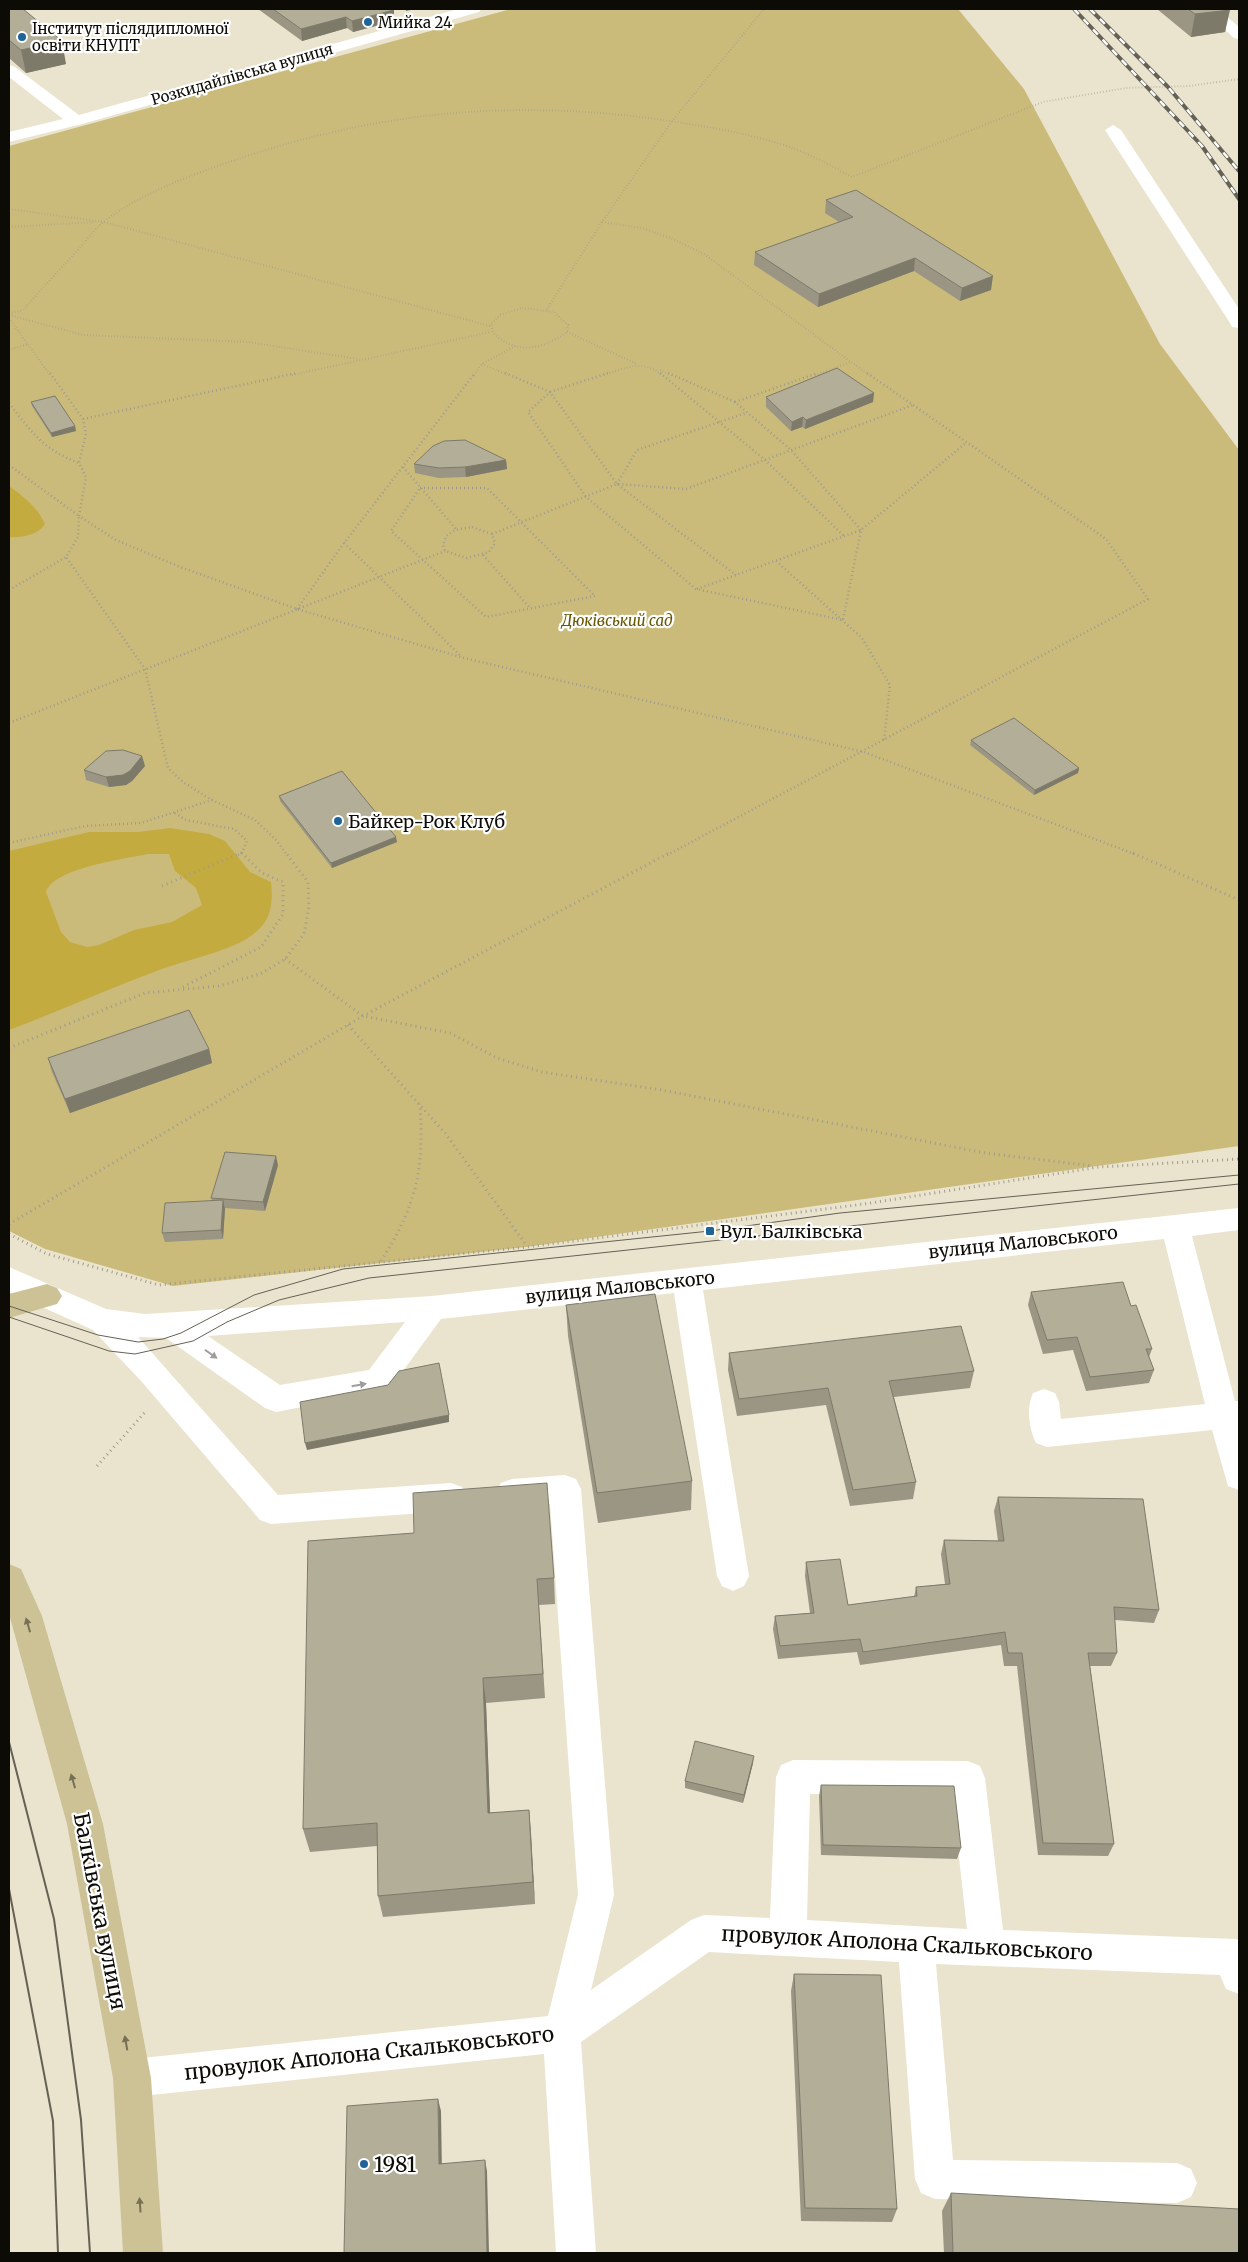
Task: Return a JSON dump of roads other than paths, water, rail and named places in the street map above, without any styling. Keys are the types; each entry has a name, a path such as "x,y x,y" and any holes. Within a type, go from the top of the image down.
{"main road":[{"path":"9,1306 47,1296"},
{"name":"Балківська вулиця","path":"9,1579 26,1616 85,1824 132,2078 144,2253"}],"street":[{"name":"Розкидайлівська вулиця","path":"9,137 76,121 474,9"},
{"path":"1209,9 1239,35"},
{"path":"396,14 416,25"},
{"path":"9,70 76,121"},
{"path":"1113,130 1239,323"},
{"name":"вулиця Маловського","path":"9,1279 103,1321 145,1326 171,1326 432,1308 1239,1220"},
{"path":"1175,1226 1232,1415 1239,1476"},
{"path":"687,1280 732,1576"},
{"path":"171,1326 276,1399 378,1381 432,1308"},
{"path":"103,1321 153,1373 271,1510 565,1489 596,1895 562,2033 576,2253"},
{"path":"1044,1402 1047,1434 1232,1415"},
{"path":"788,1938 793,1778 968,1778 987,1948"},
{"name":"провулок Аполона Скальковського","path":"132,2078 562,2033 704,1934 987,1948 1237,1966"},
{"path":"916,1944 935,2179 1176,2183"}],"tram line":[{"path":"9,1306 98,1335 138,1342 163,1339 181,1333 254,1295 343,1269 710,1231 840,1213 1239,1175"},
{"path":"9,1317 109,1351 135,1354 193,1341 227,1322 279,1300 369,1278 1239,1184"},
{"path":"9,1742 54,1919 81,2120 90,2253"},
{"path":"9,1889 53,2121 58,2253"}],"railway":[{"path":"1074,9 1202,146 1239,199"},
{"path":"1090,9 1168,87 1239,171"}],"place":[{"name":"Мийка 24","path":"368,22"},
{"name":"Інститут післядипломної освіти КНУПТ","path":"22,37"},
{"name":"Байкер-Рок Клуб","path":"338,821"},
{"name":"Вул. Балківська","path":"710,1231"},
{"name":"1981","path":"364,2164"}],"park label":[{"name":"Дюківський сад","path":"617,620"}]}
